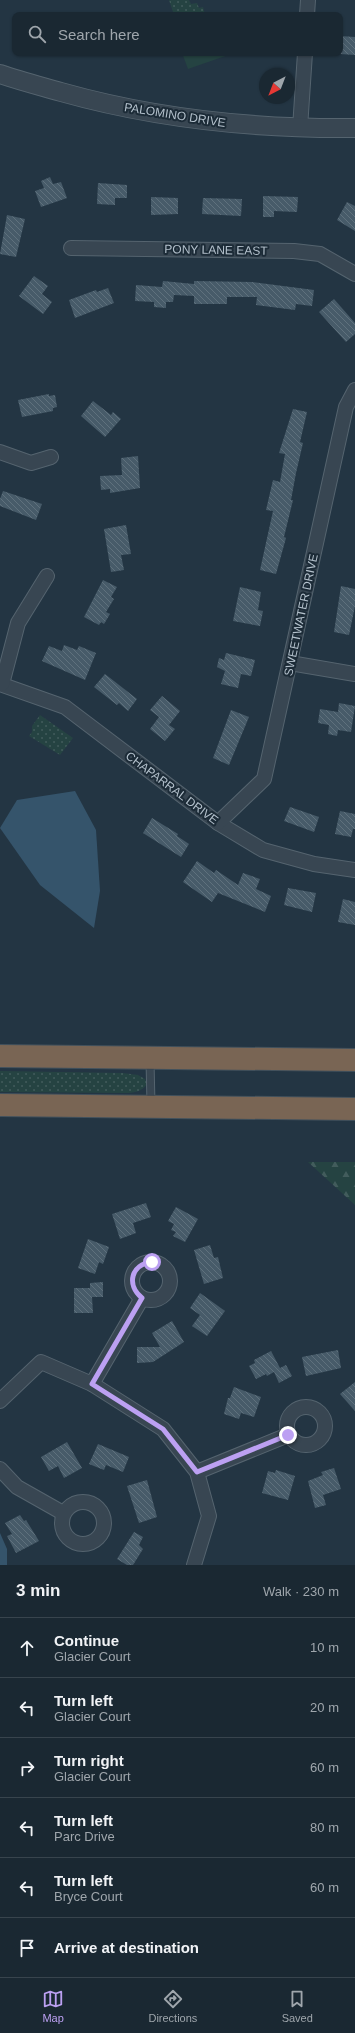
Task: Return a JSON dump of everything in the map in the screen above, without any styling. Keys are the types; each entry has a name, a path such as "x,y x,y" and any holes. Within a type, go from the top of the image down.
{"highway":[{"path":"0,1056 355,1060"},
{"path":"0,1105 355,1109"}],"street":[{"path":"307,12 308,0"},
{"path":"300,128 305,56"},
{"name":"PALOMINO DRIVE","path":"0,74 100,103 205,122 300,128 355,128"},
{"name":"PONY LANE EAST","path":"72,248 294,251 320,254 355,274"},
{"name":"SWEETWATER DRIVE","path":"218,823 264,779 346,407 355,390"},
{"path":"0,452 31,463 51,457"},
{"path":"1,684 18,623 46,576"},
{"path":"290,663 355,674"},
{"name":"CHAPARRAL DRIVE","path":"1,684 65,707 218,823 263,850 314,864 355,870"},
{"path":"92,1384 142,1298"},
{"path":"0,1401 41,1362 92,1384 163,1429 197,1472 209,1516 194,1565"},
{"path":"197,1472 288,1435"},
{"path":"0,1469 17,1487 63,1513"}],"lane":[{"path":"150,1057 151,1106"}],"green space":[{"path":"169,0 189,0 191,4 197,3 199,8 203,7 204,12 173,12"},
{"path":"183,56 225,56 188,69"},
{"path":"40,715 73,738 60,755 29,736 32,732 32,726"},
{"path":"0,1071 123,1073 138,1075 145,1079 147,1084 140,1090 128,1093 0,1092"},
{"path":"308,1162 355,1162 355,1205"}],"water":[{"path":"75,791 96,830 100,891 94,928 40,885 0,828 17,800"},
{"path":"0,1533 7,1549 7,1565 0,1565"}],"building":[{"path":"343,36 355,37 355,55 343,54"},
{"path":"50,177 53,184 61,182 67,198 41,207 35,191 44,188 41,181"},
{"path":"98,183 127,185 127,198 115,198 115,205 97,204"},
{"path":"263,196 298,197 297,212 274,211 274,217 263,217"},
{"path":"151,197 178,198 178,214 151,215"},
{"path":"203,198 242,199 241,216 202,214"},
{"path":"347,202 355,206 355,231 337,220"},
{"path":"7,215 25,219 16,257 0,254"},
{"path":"34,276 48,286 42,294 52,302 43,314 19,296"},
{"path":"163,281 194,284 194,281 252,282 314,290 312,306 296,304 295,310 256,305 257,297 227,297 227,304 194,304 194,296 174,295 173,302 166,302 166,308 154,307 154,302 135,301 136,285 162,287"},
{"path":"108,288 114,303 75,318 69,300 96,290 97,292"},
{"path":"334,299 355,323 355,334 346,342 319,312"},
{"path":"49,394 49,396 55,395 57,407 53,408 53,411 22,417 18,400"},
{"path":"93,401 111,415 113,412 121,419 105,437 81,416"},
{"path":"293,409 307,412 300,442 303,443 291,500 293,500 284,537 286,538 276,574 260,570 273,511 266,510 273,480 280,482 285,454 279,453"},
{"path":"138,456 140,488 110,493 110,489 101,490 100,476 122,475 121,458"},
{"path":"3,491 42,504 36,520 0,506 0,499"},
{"path":"126,525 131,554 121,555 124,570 111,572 104,529"},
{"path":"103,580 117,587 111,597 114,599 106,612 110,614 104,624 101,622 99,625 84,617"},
{"path":"341,586 355,589 355,606 349,635 334,632"},
{"path":"240,587 261,592 258,610 263,611 260,626 233,621"},
{"path":"64,645 77,650 79,646 96,653 85,680 42,661 49,646 62,651"},
{"path":"226,653 255,660 251,676 241,674 238,688 221,684 225,671 217,667 219,658 224,660"},
{"path":"105,674 137,699 128,711 119,703 117,705 94,687"},
{"path":"162,696 180,711 169,725 175,729 165,741 150,729 159,717 150,710"},
{"path":"339,703 355,706 351,732 338,730 337,736 328,734 329,725 318,723 320,709 338,712"},
{"path":"231,710 249,717 229,765 213,758"},
{"path":"290,807 319,817 314,832 284,821"},
{"path":"340,811 355,814 355,829 353,829 351,837 335,834"},
{"path":"152,818 178,834 177,836 189,844 181,857 143,833"},
{"path":"197,861 214,873 216,870 238,885 243,873 260,879 256,889 271,896 265,912 218,893 212,902 183,882"},
{"path":"288,888 316,893 312,912 284,905"},
{"path":"343,899 355,902 355,925 338,922"},
{"path":"146,1203 151,1217 133,1223 136,1233 120,1239 112,1214"},
{"path":"176,1207 198,1219 185,1242 173,1236 176,1232 171,1230 174,1224 168,1221"},
{"path":"88,1239 109,1247 103,1264 99,1262 95,1274 78,1268"},
{"path":"210,1245 214,1258 218,1257 223,1278 204,1284 194,1250"},
{"path":"103,1282 103,1297 92,1297 93,1313 74,1313 74,1288 90,1288 90,1283"},
{"path":"200,1293 225,1311 207,1336 192,1326 200,1315 190,1308"},
{"path":"172,1321 184,1342 153,1362 137,1363 137,1347 160,1347 152,1333"},
{"path":"338,1350 341,1368 306,1376 302,1357"},
{"path":"271,1351 280,1368 286,1365 292,1376 279,1383 274,1372 256,1379 249,1366 255,1363 254,1360"},
{"path":"355,1382 355,1411 340,1394"},
{"path":"234,1387 261,1397 254,1417 241,1413 239,1419 224,1414 228,1398 230,1398"},
{"path":"67,1442 82,1468 64,1478 58,1466 49,1471 41,1457"},
{"path":"98,1444 129,1457 123,1472 106,1465 104,1470 89,1464"},
{"path":"334,1468 341,1489 323,1495 326,1505 315,1508 308,1481 323,1475 321,1472"},
{"path":"276,1470 295,1476 288,1500 262,1493 268,1471 275,1473"},
{"path":"147,1480 157,1517 139,1523 127,1486"},
{"path":"20,1515 24,1521 26,1520 39,1541 16,1553 7,1536 12,1534 5,1523"},
{"path":"134,1532 143,1537 139,1545 143,1549 133,1565 127,1565 117,1559"}],"route":[{"path":"152,1262 145,1263 138,1267 134,1272 132,1280 133,1287 136,1293 142,1298 92,1384 163,1429 197,1472 288,1435"}]}
